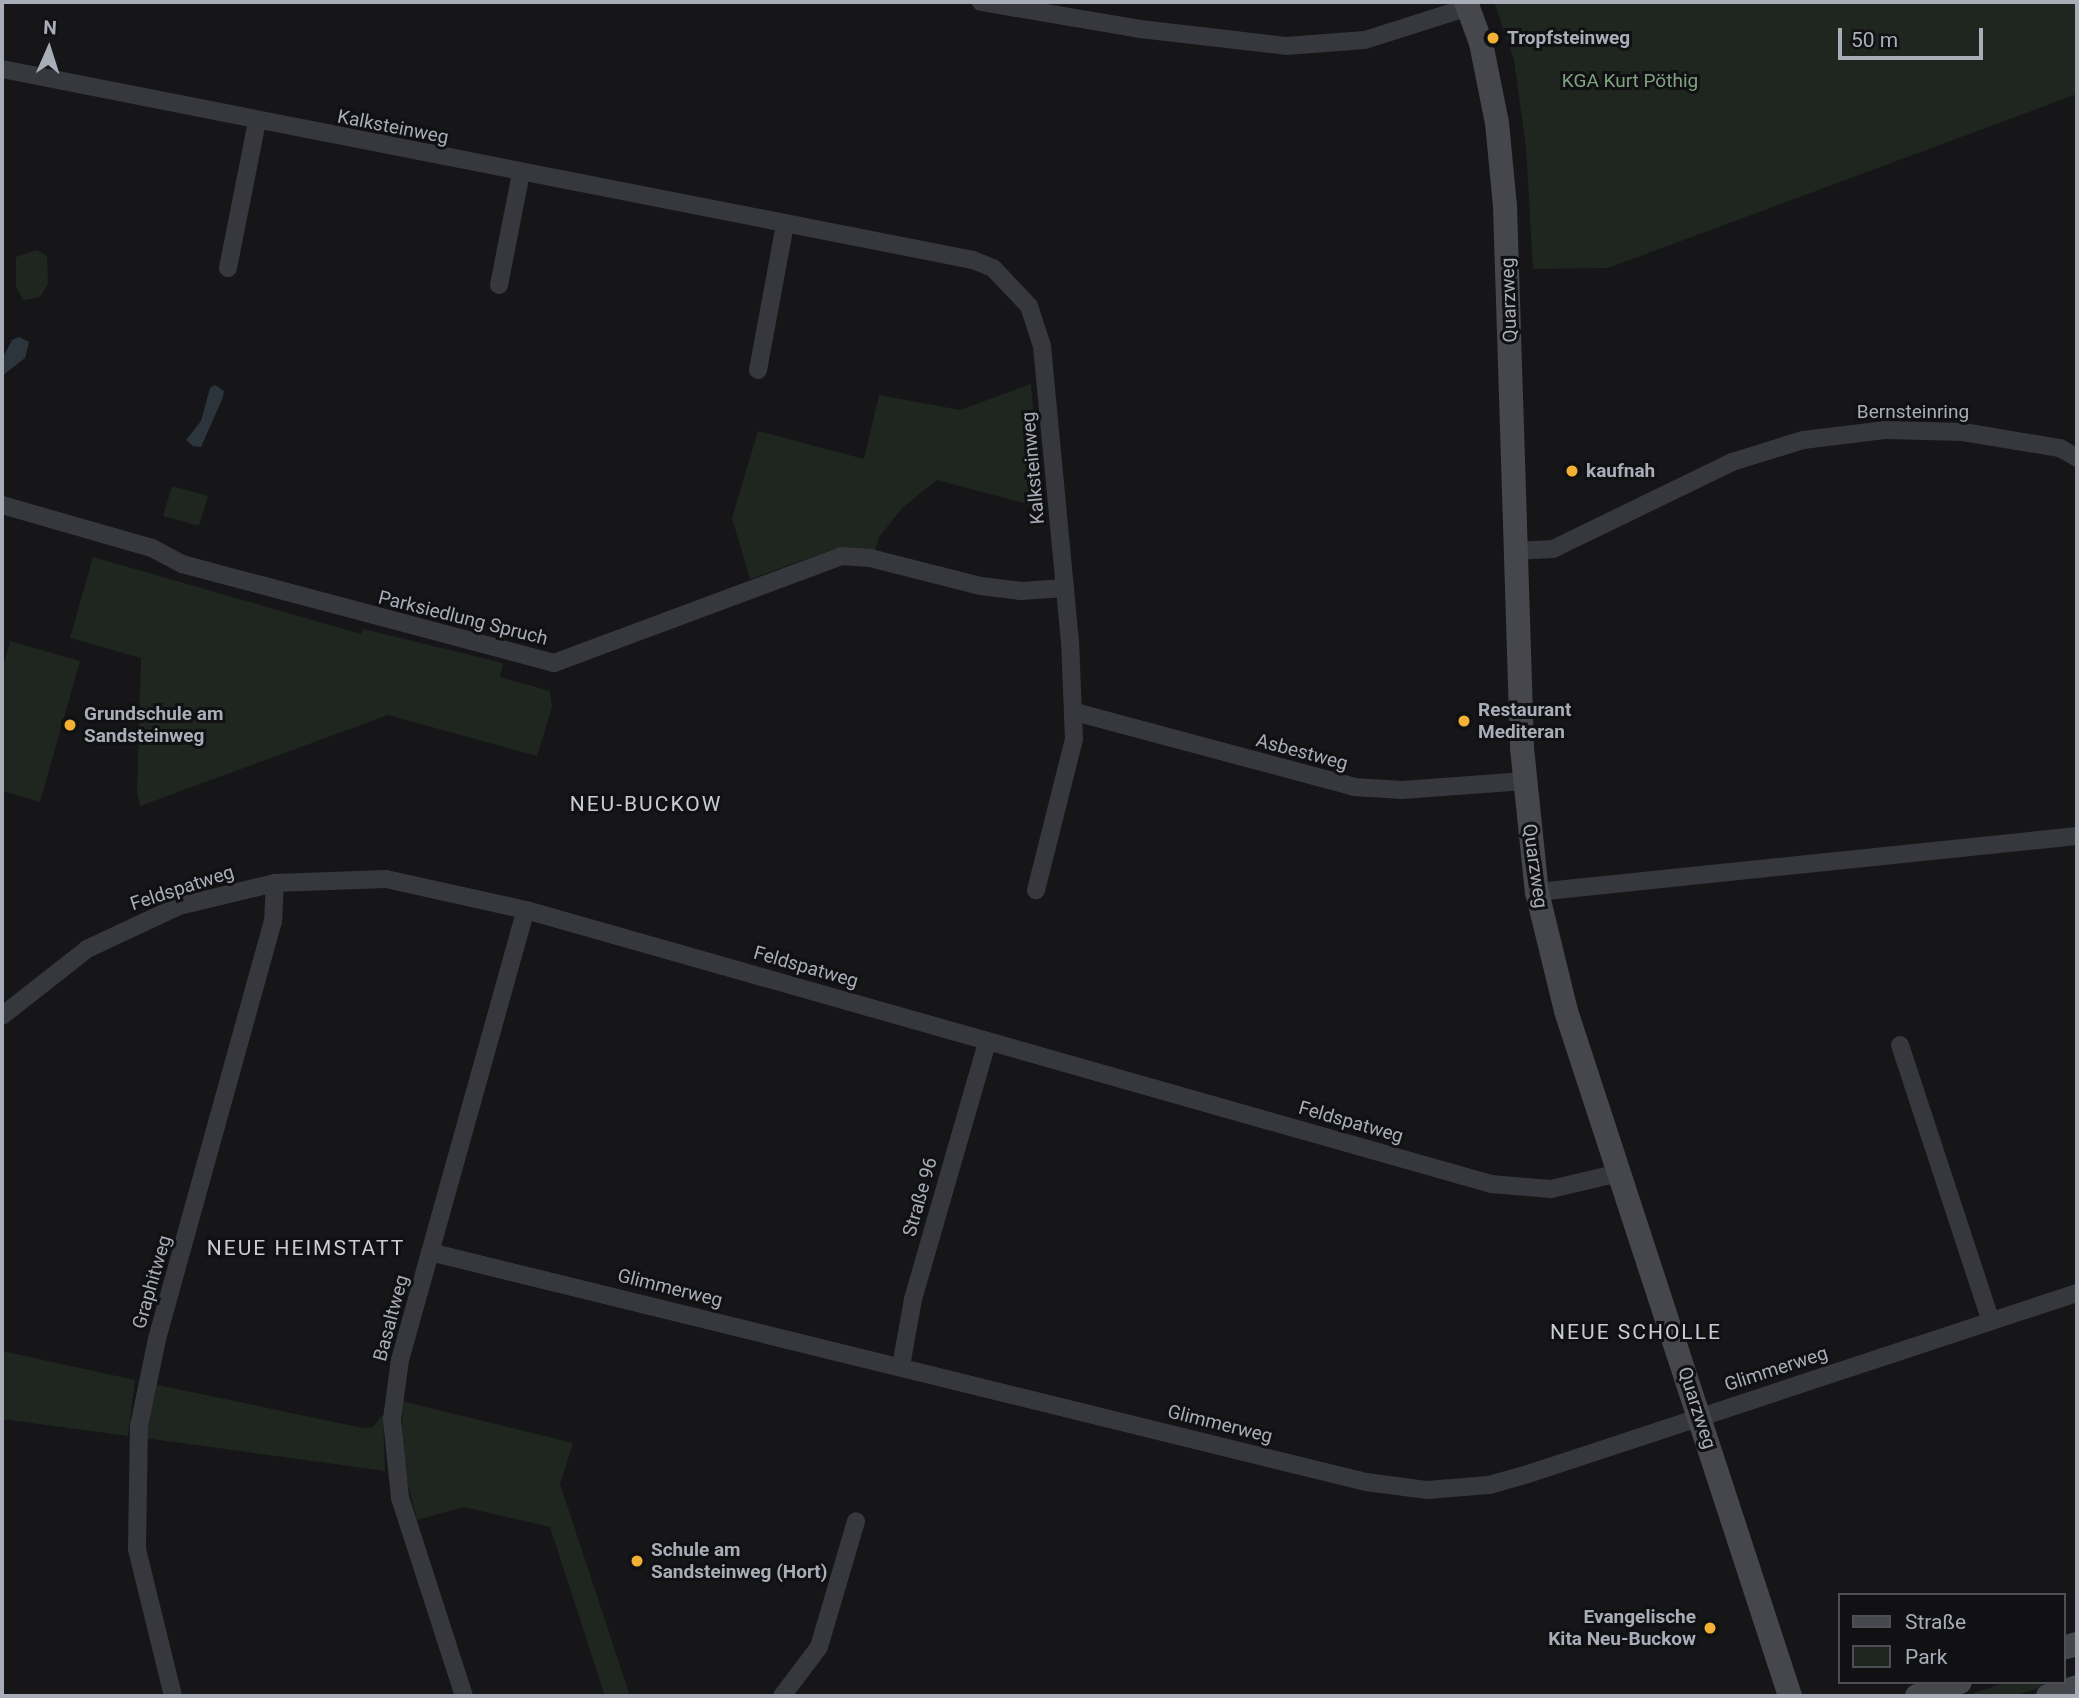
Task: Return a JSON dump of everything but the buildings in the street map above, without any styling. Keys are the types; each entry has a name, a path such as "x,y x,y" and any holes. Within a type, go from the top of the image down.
{"street":[{"path":"981,2 1140,29 1286,46 1365,40 1467,5"},
{"name":"Quarzweg","path":"1467,5 1480,43 1502,166 1525,781 1537,892 1566,1012 1790,1696"},
{"name":"Kalksteinweg","path":"2,69 257,122 973,260 1013,285 1029,306 1042,346 1075,712 1067,778 1036,890"},
{"path":"228,268 257,122"},
{"path":"499,285 521,173"},
{"path":"758,370 785,225"},
{"name":"Bernsteinring","path":"1516,551 1553,549 1732,462 1803,439 1886,430 1964,432 2060,448 2077,458"},
{"name":"Parksiedlung Spruch","path":"2,505 152,548 182,564 555,663 841,556 870,558 991,587 1065,588"},
{"name":"Asbestweg","path":"1075,712 1354,787 1402,790 1525,781"},
{"path":"1537,892 2077,836"},
{"name":"Feldspatweg","path":"2,1016 57,968 115,934 209,897 275,883 386,879 526,911 1491,1184 1551,1189 1619,1173"},
{"name":"Graphitweg","path":"173,1696 137,1549 139,1426 158,1339 274,922 275,883"},
{"name":"Basaltweg","path":"464,1696 403,1511 392,1444 400,1360 526,911"},
{"name":"Straße 96","path":"901,1366 913,1299 988,1042"},
{"path":"1900,1045 1991,1321"},
{"name":"Glimmerweg","path":"430,1252 1366,1482 1427,1490 1489,1485 2077,1293"},
{"path":"782,1696 819,1647 856,1521"},
{"path":"1917,1696 1955,1684"},
{"path":"2048,1696 2077,1687"}],"green space":[{"name":"KGA Kurt Pöthig","path":"1494,2 2077,2 2077,94 1608,268 1533,269 1526,148 1514,60"},
{"path":"37,250 47,256 48,284 40,297 23,300 16,286 16,257"},
{"path":"1031,384 1042,508 937,480 903,507 879,537 875,551 840,547 750,579 732,518 758,431 864,459 879,395 960,410"},
{"path":"172,486 208,496 199,526 163,516"},
{"path":"93,557 361,634 363,629 503,663 500,677 550,691 552,707 537,756 388,715 140,806 137,792 141,658 70,638"},
{"path":"10,641 80,661 40,802 2,791 2,671"},
{"path":"2,1351 135,1380 128,1436 2,1419"},
{"path":"153,1384 363,1428 373,1427 383,1414 385,1471 145,1438"},
{"path":"402,1401 573,1443 560,1484 630,1696 605,1696 550,1527 464,1507 417,1520 403,1465"},
{"path":"2001,1684 2051,1684 2014,1696 1965,1696"}],"shaded area":[{"path":"19,337 29,342 25,358 2,376 2,359 12,340"},
{"path":"215,385 224,391 223,397 201,447 193,446 186,440 201,421 210,388"}],"place":[{"name":"Tropfsteinweg","path":"1493,38"},
{"name":"kaufnah","path":"1572,471"},
{"name":"Restaurant Mediteran","path":"1464,721"},
{"name":"Grundschule am Sandsteinweg","path":"70,725"},
{"name":"Schule am Sandsteinweg (Hort)","path":"637,1561"},
{"name":"Evangelische Kita Neu-Buckow","path":"1710,1628"}],"district":[{"name":"NEU-BUCKOW","path":"646,804"},
{"name":"NEUE HEIMSTATT","path":"306,1248"},
{"name":"NEUE SCHOLLE","path":"1636,1332"}]}
